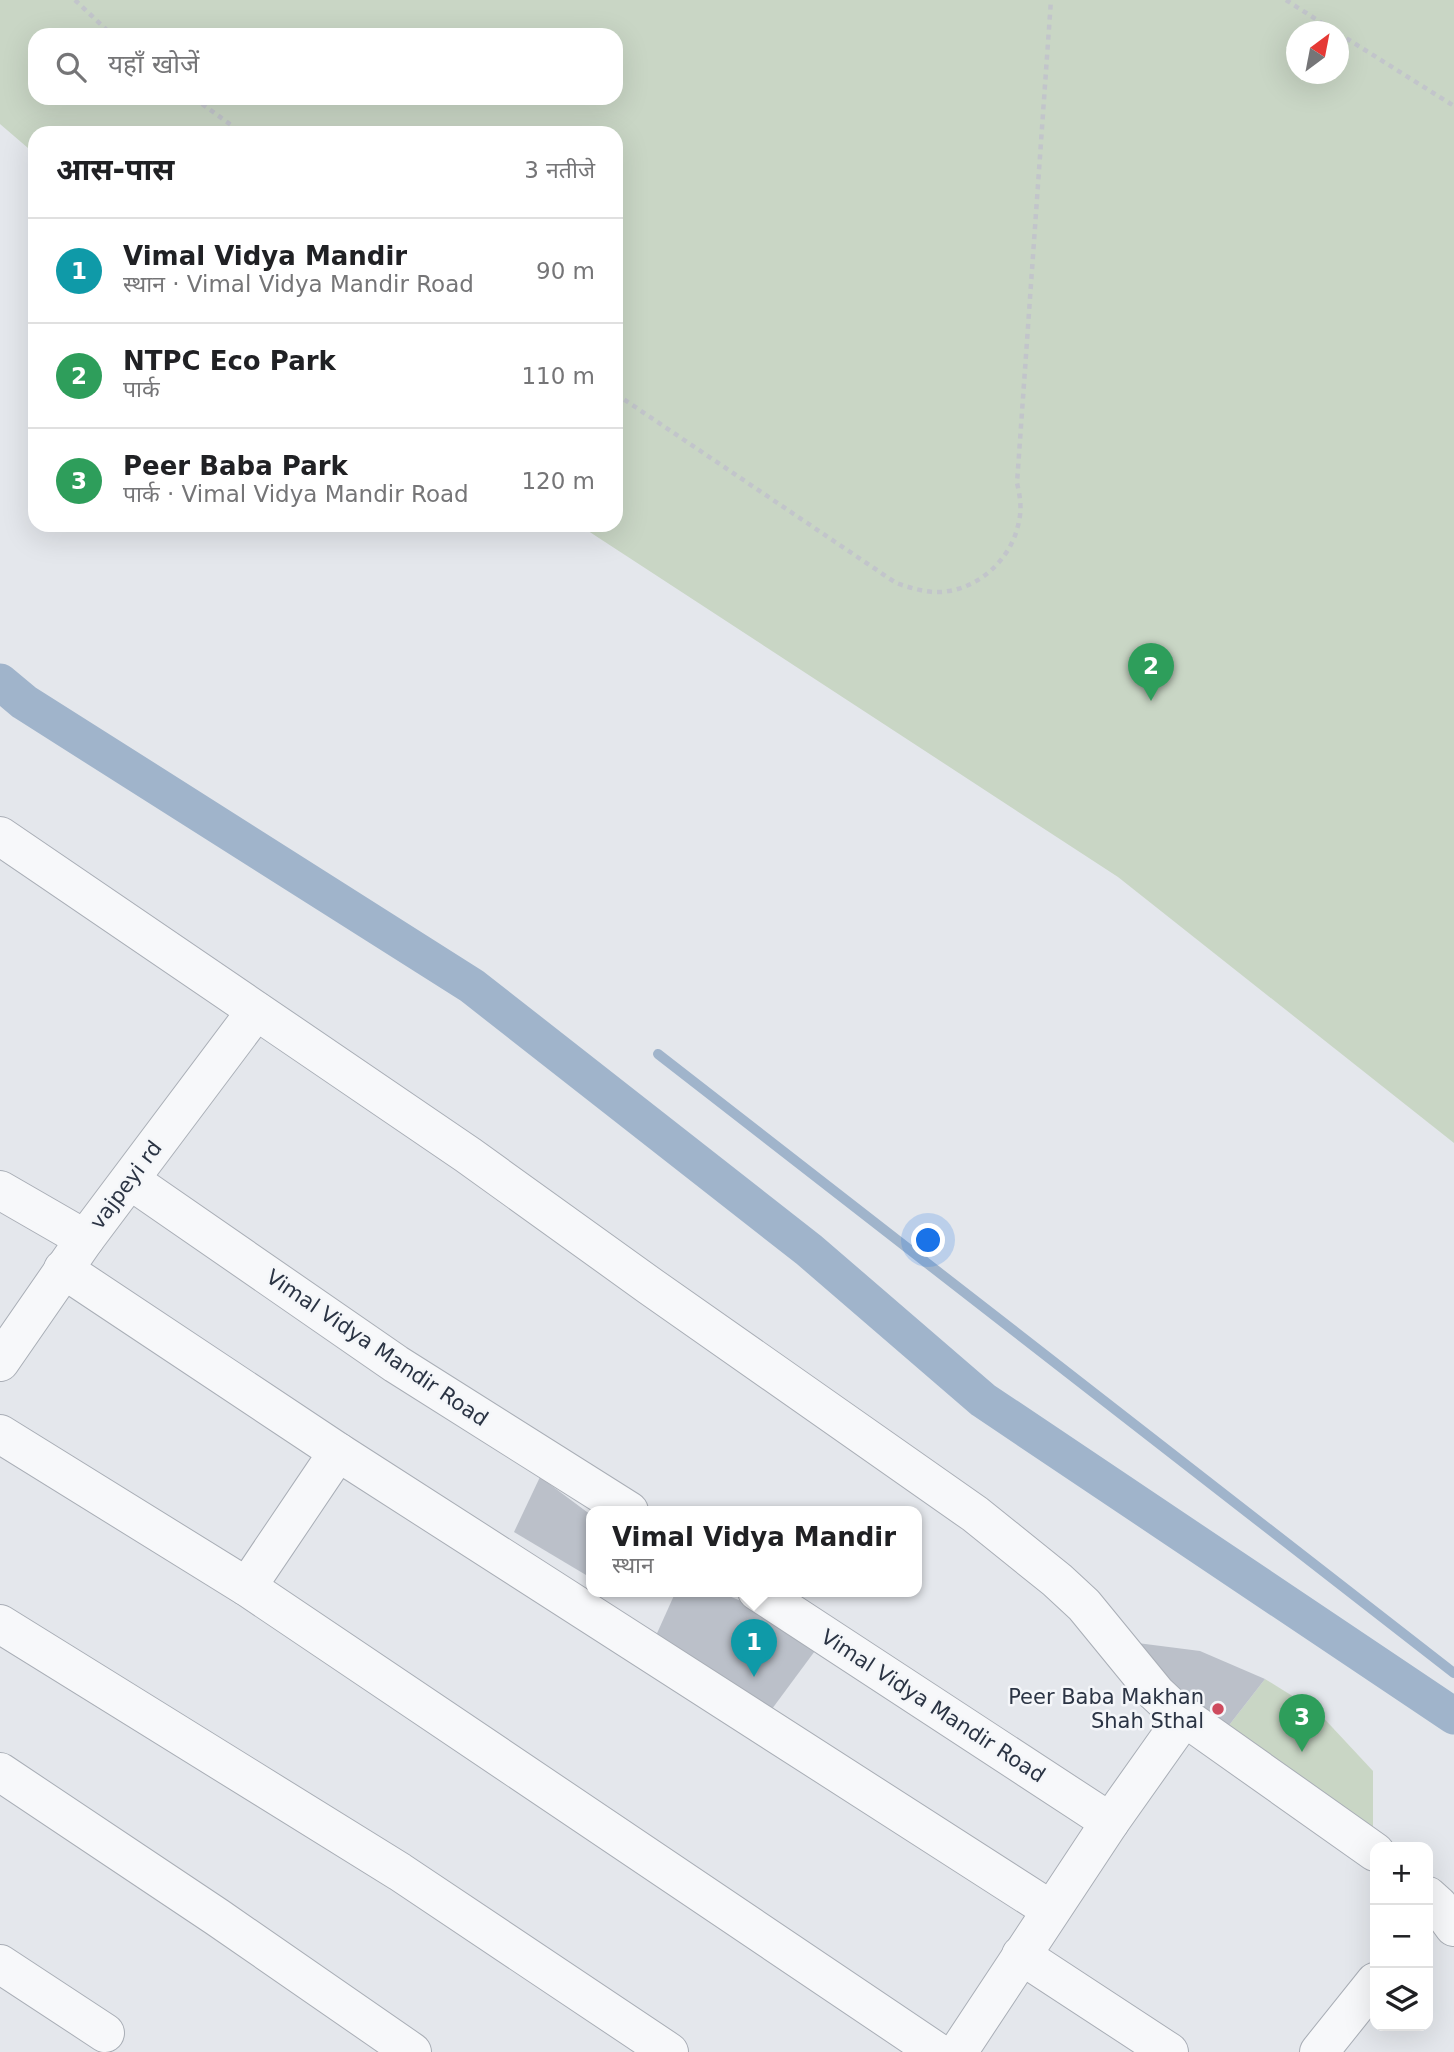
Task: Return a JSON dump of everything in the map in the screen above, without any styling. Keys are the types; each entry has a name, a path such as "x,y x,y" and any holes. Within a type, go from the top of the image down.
{"street":[{"path":"0,836 468,1155 975,1514 1084,1605 1156,1693 1173,1709 1370,1849"},
{"name":"vajpeyi rd","path":"5,1342 256,1011"},
{"name":"Vimal Vidya Mandir Road","path":"130,1180 396,1364 621,1506"},
{"path":"0,1190 74,1254 338,1452 1051,1910"},
{"path":"0,1434 247,1587 937,2052"},
{"path":"247,1587 338,1452"},
{"name":"Vimal Vidya Mandir Road","path":"766,1597 1110,1822"},
{"path":"0,1624 400,1872 669,2052"},
{"path":"958,2052 1110,1822 1185,1716"},
{"path":"0,1772 412,2052"},
{"path":"1021,1955 1169,2052"},
{"path":"0,1964 105,2033"},
{"path":"1319,2052 1370,1988"}],"path":[{"path":"623,399 896,583 915,590 936,592 965,586 991,572 1014,540 1021,502 1017,483 1051,0"},
{"path":"1286,0 1319,21"},
{"path":"76,1 105,28"},
{"path":"1349,40 1454,106"},
{"path":"204,105 233,126"}],"green space":[{"path":"0,0 1454,0 1454,1143 1118,877 590,532 623,532 623,126 28,126 28,148 0,124"},
{"path":"1265,1679 1318,1712 1373,1771 1373,1841 1223,1733"}],"building":[{"path":"540,1477 586,1511 586,1575 514,1532"},
{"path":"673,1597 732,1597 826,1636 769,1713 654,1640"},
{"name":"Peer Baba Makhan Shah Sthal","path":"1114,1640 1200,1651 1265,1679 1223,1733"}],"waterway":[{"path":"0,682 24,702 472,986 809,1250 983,1400 1454,1716"},
{"path":"658,1054 1454,1673"}],"place":[{"name":"NTPC Eco Park","path":"1151,701"},
{"name":"Vimal Vidya Mandir","path":"754,1677"},
{"name":"Peer Baba Makhan Shah Sthal","path":"1218,1709"},
{"name":"Peer Baba Park","path":"1302,1752"}]}
